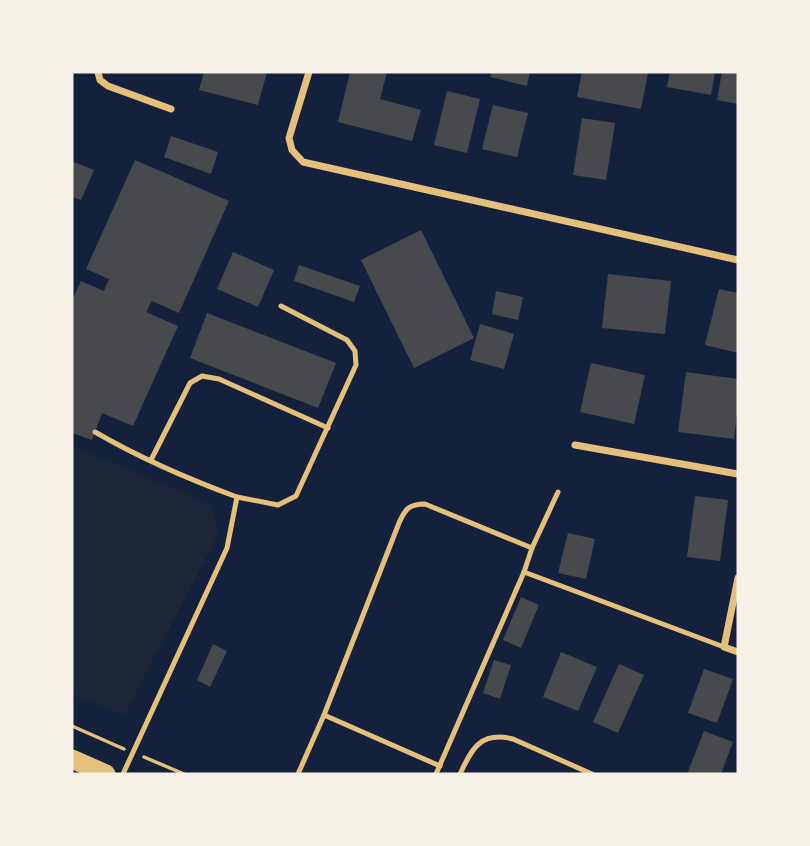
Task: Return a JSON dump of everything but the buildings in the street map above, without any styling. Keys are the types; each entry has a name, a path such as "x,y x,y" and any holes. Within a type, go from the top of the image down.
{"highway":[{"path":"72,759 106,774"}],"street":[{"path":"98,72 100,80 108,86 170,109"},
{"path":"309,72 289,138 292,150 303,162 738,260"},
{"path":"575,445 738,474"},
{"path":"738,578 723,647 738,652"}],"lane":[{"path":"94,432 197,482 237,497 278,505 296,496 356,365 355,351 343,337 281,306"},
{"path":"151,460 190,383 202,376 219,379 328,428"},
{"path":"436,774 524,572 531,548 558,492"},
{"path":"123,774 227,548 237,497"},
{"path":"301,773 398,523 406,509 414,504 425,504 531,548"},
{"path":"524,572 723,647"},
{"path":"324,715 440,766"},
{"path":"460,774 482,740 500,736 513,739 592,774"}],"shaded area":[{"path":"72,445 209,504 215,515 218,535 124,715 72,694"}]}
